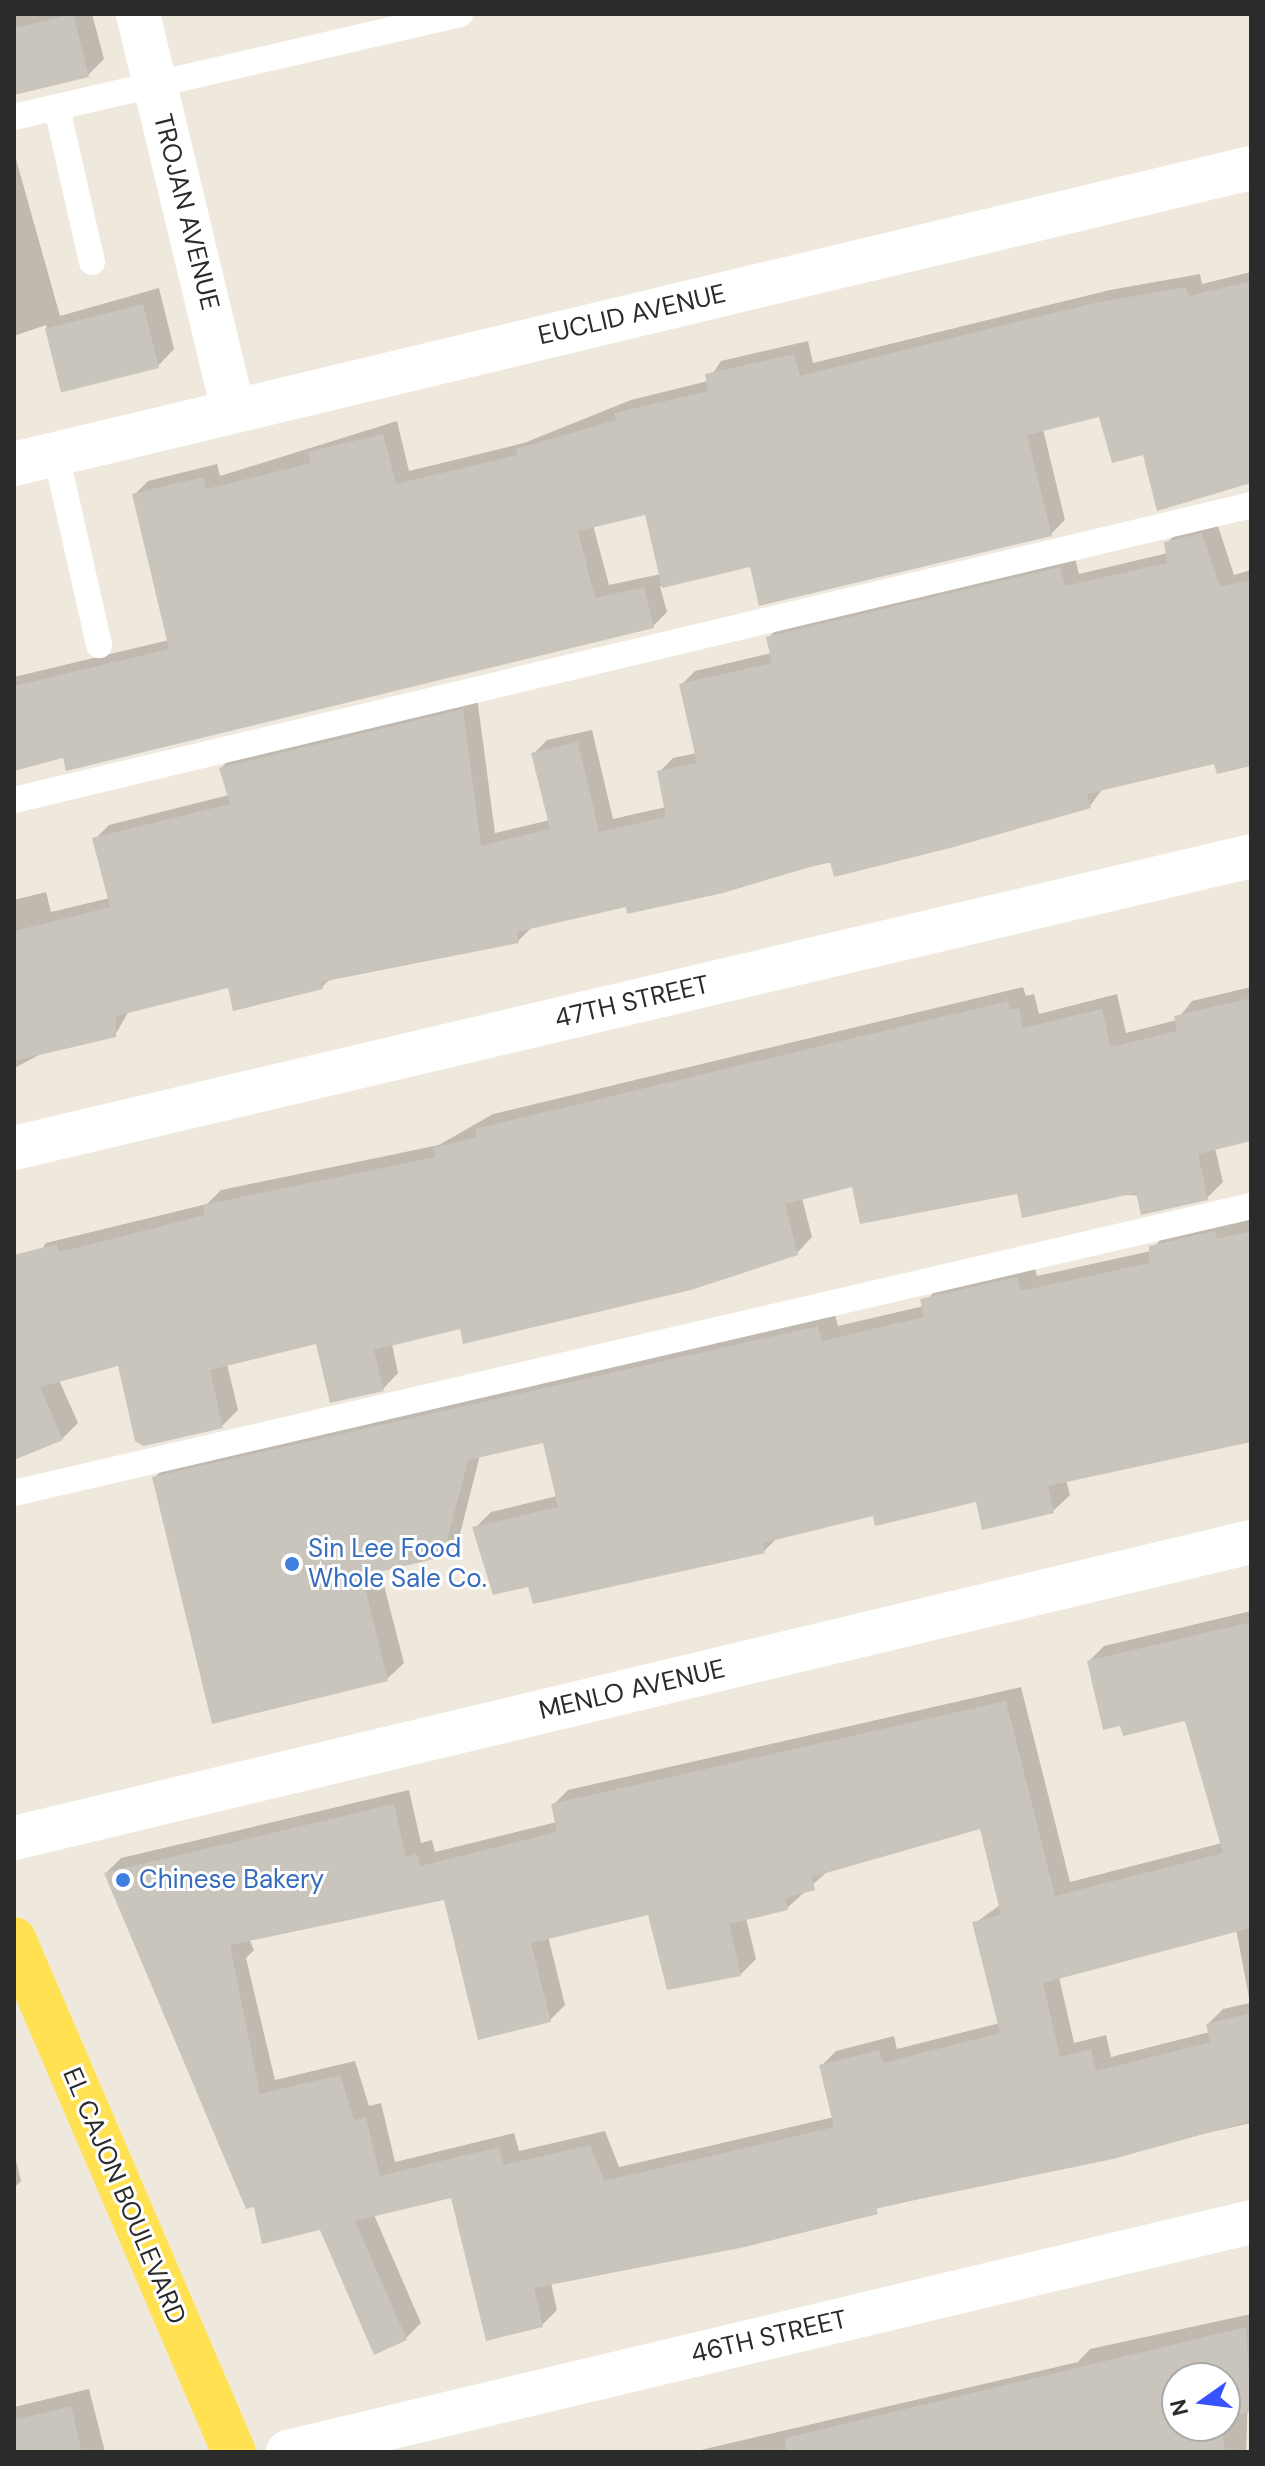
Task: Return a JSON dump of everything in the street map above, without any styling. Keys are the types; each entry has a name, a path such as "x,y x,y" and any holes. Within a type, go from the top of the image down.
{"main road":[{"name":"EL CAJON BOULEVARD","path":"14,1939 234,2452"}],"street":[{"name":"TROJAN AVENUE","path":"138,14 233,410"},
{"name":"EUCLID AVENUE","path":"14,464 1251,168"},
{"name":"47TH STREET","path":"14,1148 1251,856"},
{"name":"MENLO AVENUE","path":"14,1838 1251,1542"},
{"name":"46TH STREET","path":"288,2452 1251,2222"}],"lane":[{"path":"14,117 156,87 460,14"},
{"path":"57,108 92,262"},
{"path":"56,454 99,645"},
{"path":"14,800 1251,505"},
{"path":"14,1493 1251,1206"}],"building":[{"path":"73,14 89,77 14,95 14,28"},
{"path":"1251,281 1251,483 1157,511 1143,455 1112,463 1099,417 1027,435 1052,536 759,606 750,567 662,588 645,515 578,531 595,598 644,587 654,628 66,771 63,758 14,771 14,686 169,649 132,494 203,477 206,489 311,463 308,452 383,434 396,484 517,455 516,449 616,420 614,413 708,391 705,374 794,354 800,376 1094,303 1186,287 1189,296"},
{"path":"143,304 159,368 61,392 45,328"},
{"path":"1202,533 1220,587 1251,580 1251,766 1217,774 1214,764 1087,794 1091,808 954,847 834,877 830,861 723,893 627,914 626,907 517,932 519,943 321,982 323,989 233,1011 228,988 116,1016 116,1037 14,1061 14,931 110,907 92,838 230,804 219,768 463,709 481,846 550,829 531,753 578,742 599,832 666,817 657,771 697,763 679,684 772,663 766,637 1060,567 1065,586 1167,563 1164,542"},
{"path":"1251,998 1251,1141 1198,1154 1208,1200 1141,1215 1136,1193 1022,1218 1017,1194 860,1224 852,1187 785,1204 798,1255 691,1290 463,1344 460,1329 374,1350 384,1391 330,1403 316,1344 210,1370 223,1428 144,1446 135,1441 118,1366 40,1387 63,1440 14,1460 14,1255 57,1244 58,1251 72,1249 205,1215 203,1205 435,1157 433,1148 477,1137 475,1129 1008,1001 1010,1010 1019,1008 1023,1028 1102,1009 1111,1047 1177,1031 1174,1016"},
{"path":"1215,1231 1217,1239 1251,1231 1251,1442 1048,1486 1054,1513 982,1530 976,1502 875,1526 873,1516 763,1543 765,1553 533,1604 528,1587 493,1595 472,1527 558,1507 543,1443 468,1460 443,1557 362,1576 388,1681 212,1724 152,1477 818,1326 822,1341 924,1317 920,1299 1017,1277 1021,1291 1149,1263 1149,1246"},
{"path":"1251,1622 1251,1928 1043,1983 1060,2057 1091,2049 1096,2071 1210,2042 1206,2024 1251,2013 1251,2121 1113,2159 876,2208 878,2214 745,2247 534,2288 543,2327 486,2341 451,2198 355,2221 407,2340 374,2355 320,2230 262,2244 254,2207 246,2209 104,1873 394,1804 406,1857 417,1854 420,1866 557,1832 551,1804 1006,1701 1055,1896 1223,1853 1185,1721 1123,1736 1120,1726 1103,1730 1087,1661","holes":["980,1829 1001,1915 972,1922 1000,2033 883,2063 879,2050 819,2065 834,2127 604,2181 590,2145 504,2165 499,2147 380,2176 366,2117 354,2120 340,2075 260,2094 230,1945 444,1900 478,2040 551,2022 531,1943 648,1915 667,1990 741,1976 729,1924 788,1910 785,1898 815,1890 812,1877"]},
{"path":"1246,2327 1251,2411 1241,2414 1241,2362 1161,2362 1161,2442 1224,2442 1226,2452 786,2452 785,2438"},
{"path":"71,2406 82,2452 14,2452 14,2420"}],"place":[{"name":"Sin Lee Food Whole Sale Co.","path":"292,1564"},
{"name":"Chinese Bakery","path":"123,1880"}]}
